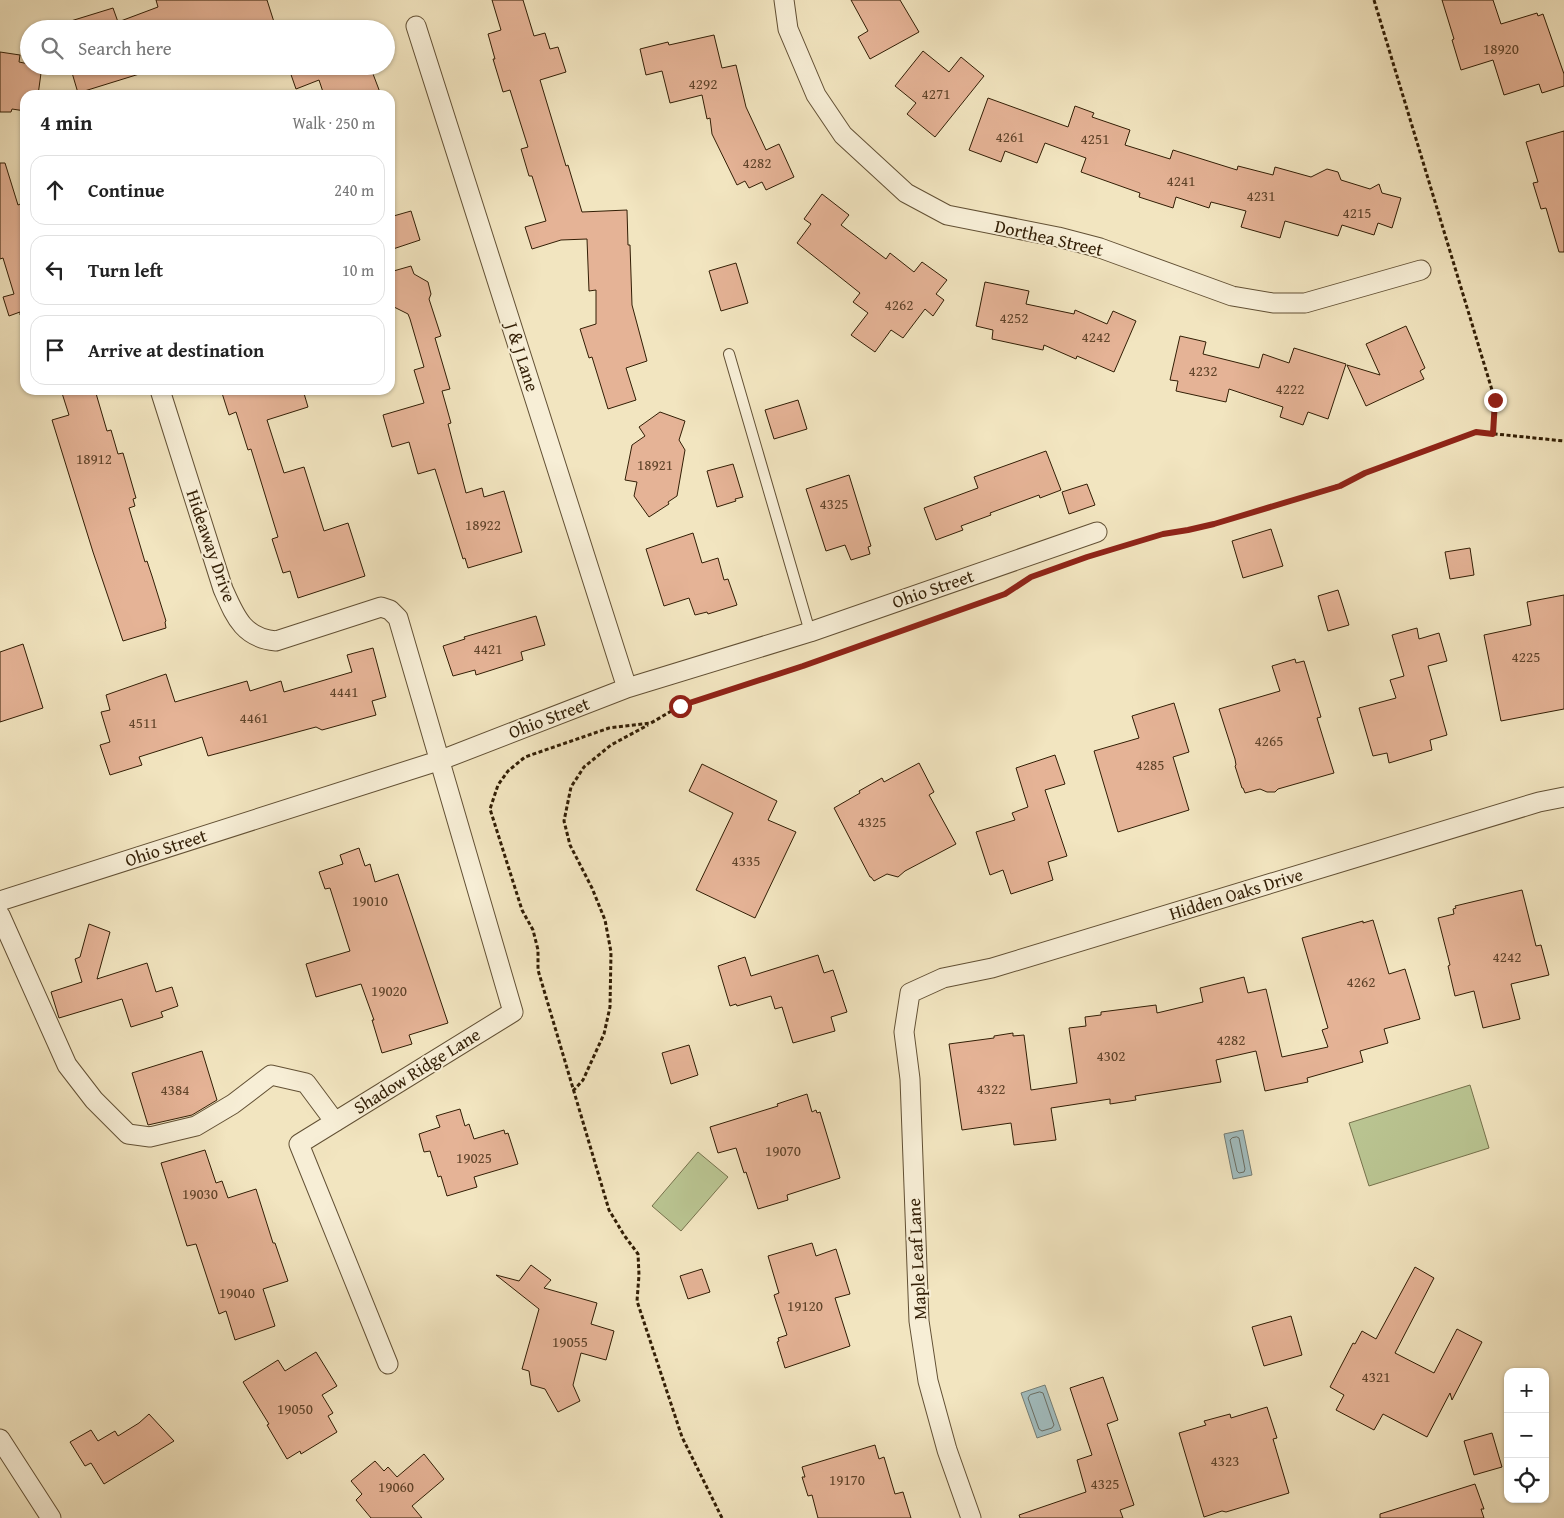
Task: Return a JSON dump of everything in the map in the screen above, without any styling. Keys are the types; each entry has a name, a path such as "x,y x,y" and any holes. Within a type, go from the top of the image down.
{"street":[{"name":"Dorthea Street","path":"784,0 788,29 816,95 844,135 906,194 947,215 1058,237 1100,248 1232,296 1273,303 1305,303 1421,270"},
{"name":"J & J Lane","path":"416,26 627,688"},
{"name":"Hideaway Drive","path":"162,395 223,589 235,615 244,628 259,638 276,641 381,607 390,610 398,618 441,760"},
{"name":"Ohio Street","path":"0,901 441,760 627,688 810,632 1098,532"},
{"name":"Shadow Ridge Lane","path":"388,1364 299,1144 513,1012 441,760"},
{"name":"Hidden Oaks Drive","path":"910,994 943,978 992,968 1539,802 1564,798"},
{"path":"0,915 67,1065 94,1100 128,1134 150,1137 196,1126 234,1104 271,1075 306,1083 335,1122"},
{"name":"Maple Leaf Lane","path":"910,994 904,1032 910,1079 919,1321 928,1381 947,1450 971,1518"},
{"path":"0,1438 51,1518"}],"lane":[{"path":"729,354 810,632"}],"path":[{"path":"1374,0 1495,400 1493,434"},
{"path":"1106,551 1163,534 1214,524 1340,486 1365,473 1476,432 1564,441"},
{"path":"573,1091 583,1080 604,1034 610,1007 611,952 605,920 592,888 570,845 564,821 571,787 584,767 611,745 680,706 803,666 1005,594 1031,577"},
{"path":"651,724 609,728 525,757 508,771 498,785 490,809 522,910 533,930 538,950 538,970 609,1210 624,1236 638,1254 637,1301 682,1437 722,1518"}],"green space":[{"path":"1470,1085 1489,1148 1369,1186 1349,1123"},
{"path":"698,1152 728,1177 681,1231 652,1206"}],"water":[{"path":"1243,1130 1252,1175 1233,1179 1224,1134"},
{"path":"1045,1385 1061,1430 1037,1438 1021,1393"}],"building":[{"path":"156,0 267,0 273,20 123,20 158,7"},
{"path":"492,0 523,0 534,36 545,33 550,49 558,47 566,72 540,80 582,212 627,210 632,305 647,361 626,368 636,400 608,409 592,357 589,358 580,329 596,324 596,290 589,291 587,239 561,240 532,249 525,227 546,221 532,176 529,176 521,149 528,147 510,90 503,92 493,59 495,59 488,34 501,30"},
{"path":"851,0 900,0 919,32 870,59 858,37 868,31"},
{"path":"1442,0 1493,0 1501,24 1537,13 1538,16 1543,14 1564,74 1564,86 1542,93 1539,84 1504,95 1493,60 1461,70"},
{"path":"113,8 117,20 74,20"},
{"path":"714,35 722,68 736,65 746,107 766,150 779,144 794,177 766,190 762,182 749,188 745,181 737,185 712,134 710,118 707,119 702,95 670,103 662,71 646,75 640,49 668,42 669,45"},
{"path":"923,51 949,72 961,57 984,76 935,137 907,114 916,103 895,86"},
{"path":"0,52 20,55 20,75 41,75 39,90 20,90 20,110 12,109 11,112 0,112"},
{"path":"73,75 136,75 88,90 77,90"},
{"path":"291,75 373,75 379,90 322,90 319,80 296,89"},
{"path":"988,98 1068,127 1075,106 1094,113 1092,117 1130,130 1125,145 1170,159 1173,150 1237,170 1238,166 1273,175 1275,167 1311,177 1327,169 1338,172 1341,180 1370,189 1379,184 1382,193 1401,198 1392,228 1378,223 1374,235 1342,225 1338,236 1285,221 1280,238 1241,227 1246,211 1211,202 1209,208 1176,197 1173,208 1139,197 1140,193 1081,172 1086,158 1045,143 1037,163 1005,151 1001,162 969,150"},
{"path":"1564,131 1564,252 1559,252 1546,208 1541,209 1533,183 1538,182 1526,142"},
{"path":"0,163 5,163 18,205 20,204 20,312 9,316 3,297 14,294 3,258 0,259"},
{"path":"822,194 849,215 841,225 886,259 890,253 914,272 922,262 947,280 936,294 944,300 933,316 925,309 903,338 891,330 875,352 851,335 868,313 853,302 860,293 797,243 811,224 804,219"},
{"path":"411,211 420,240 395,248 395,216"},
{"path":"736,263 748,303 721,311 709,271"},
{"path":"411,266 414,274 428,282 431,294 429,299 441,336 435,338 450,389 442,391 451,423 448,424 466,493 482,488 484,497 504,491 522,552 468,568 465,558 463,559 435,469 418,474 409,442 392,447 383,415 424,403 414,370 424,367 410,319 408,314 395,308 395,271"},
{"path":"985,282 1029,291 1026,304 1074,314 1075,310 1107,324 1113,311 1136,321 1114,372 1077,356 1076,359 1044,345 1043,350 992,339 993,330 976,326"},
{"path":"1406,326 1425,368 1420,371 1424,379 1366,406 1347,365 1380,375 1366,344"},
{"path":"1180,336 1206,342 1203,354 1259,368 1263,354 1289,363 1294,348 1346,364 1328,419 1308,412 1303,425 1280,417 1283,407 1229,389 1226,402 1176,391 1178,381 1170,380"},
{"path":"63,395 96,395 107,431 111,430 118,454 123,453 136,498 133,499 135,506 129,508 145,562 147,561 166,621 166,628 123,641 52,420 69,415"},
{"path":"223,395 304,395 308,407 267,420 284,473 304,467 324,531 348,523 365,576 298,598 290,571 283,573 272,539 278,537 251,449 248,450 236,412 229,415"},
{"path":"798,400 807,429 774,439 765,410"},
{"path":"660,412 685,421 679,440 685,450 677,496 668,502 669,504 649,517 634,496 637,482 625,480 632,445 645,436 639,427"},
{"path":"1046,451 1061,490 1040,498 1039,495 990,513 991,515 961,526 963,530 936,540 924,508 978,488 974,477"},
{"path":"733,464 743,497 717,507 707,471"},
{"path":"849,475 871,546 868,547 870,554 851,560 845,545 826,551 806,489"},
{"path":"1087,484 1095,505 1069,514 1062,492"},
{"path":"1271,529 1283,566 1243,578 1232,541"},
{"path":"693,533 702,563 718,558 724,580 728,579 737,605 708,614 707,612 695,615 689,598 664,606 646,549"},
{"path":"1470,548 1474,575 1450,579 1445,552"},
{"path":"1338,590 1349,625 1328,631 1318,596"},
{"path":"1564,595 1564,709 1501,721 1484,635 1531,625 1527,602"},
{"path":"536,616 545,645 521,652 523,660 476,675 475,670 453,676 443,646 465,639 464,637"},
{"path":"1417,628 1419,639 1439,633 1447,661 1428,666 1447,735 1430,740 1432,750 1389,763 1387,753 1373,756 1359,708 1396,698 1390,680 1404,676 1392,635"},
{"path":"23,644 43,708 0,722 0,652"},
{"path":"373,648 386,697 372,701 376,715 322,730 316,727 208,756 202,737 139,757 142,765 110,775 100,745 110,742 101,712 110,710 106,695 166,674 175,702 247,681 250,691 281,681 284,692 352,672 347,655"},
{"path":"1295,659 1296,663 1304,661 1321,717 1317,718 1334,773 1278,789 1275,792 1267,792 1260,789 1245,793 1235,766 1235,759 1219,709 1280,691 1272,666"},
{"path":"1174,703 1189,752 1173,757 1189,810 1118,832 1094,751 1139,738 1132,716"},
{"path":"1055,755 1065,784 1045,790 1067,856 1048,862 1053,880 1011,894 1003,870 990,875 976,832 1015,820 1012,813 1028,807 1016,768"},
{"path":"919,763 934,792 929,795 956,844 905,871 898,877 887,874 874,881 870,877 834,808 882,778 884,782"},
{"path":"702,764 777,801 768,820 796,832 755,918 696,890 733,813 689,791"},
{"path":"359,848 365,866 370,864 375,882 398,874 448,1023 409,1035 412,1044 382,1053 372,1020 374,1020 361,984 316,997 306,964 350,951 330,888 325,889 319,872 343,864 340,855"},
{"path":"1522,890 1536,946 1541,945 1549,975 1511,984 1520,1019 1483,1028 1474,991 1455,996 1448,966 1450,965 1438,918 1454,914 1453,909 1456,908 1455,906"},
{"path":"1373,920 1389,974 1405,969 1420,1019 1384,1029 1388,1043 1360,1051 1363,1062 1307,1078 1308,1082 1265,1091 1256,1051 1216,1060 1221,1082 1135,1096 1136,1100 1110,1104 1110,1099 1051,1108 1056,1140 1014,1145 1011,1123 962,1130 949,1044 994,1038 994,1036 1013,1033 1013,1036 1024,1035 1031,1090 1077,1083 1069,1028 1086,1026 1085,1017 1101,1015 1101,1012 1156,1005 1157,1013 1203,1002 1200,988 1244,977 1248,993 1266,989 1282,1057 1328,1047 1322,1030 1328,1028 1302,938"},
{"path":"89,924 110,932 97,979 147,963 156,992 172,987 178,1006 161,1012 163,1017 131,1027 122,999 59,1018 51,992 82,982 75,959 80,957"},
{"path":"818,955 824,973 833,970 847,1012 831,1017 835,1031 793,1043 782,1007 775,1009 771,996 737,1006 736,1004 730,1006 718,966 745,957 751,976"},
{"path":"689,1045 698,1075 671,1084 662,1053"},
{"path":"202,1051 217,1100 192,1115 148,1125 132,1073"},
{"path":"807,1094 812,1112 816,1110 817,1113 820,1112 840,1178 787,1195 788,1200 758,1209 736,1148 718,1153 710,1127 778,1106 777,1104"},
{"path":"460,1109 465,1126 469,1124 474,1139 504,1130 505,1134 508,1133 518,1164 474,1177 477,1187 447,1196 441,1176 438,1177 430,1151 424,1152 419,1134 440,1127 436,1116"},
{"path":"205,1150 216,1183 222,1181 228,1198 256,1189 273,1243 275,1243 288,1281 263,1289 275,1326 235,1340 226,1311 219,1314 196,1244 187,1246 161,1163"},
{"path":"812,1243 816,1256 836,1249 850,1294 835,1298 850,1346 785,1368 777,1342 779,1341 778,1338 787,1335 774,1295 779,1293 768,1256"},
{"path":"531,1265 551,1280 544,1288 597,1303 591,1324 614,1331 606,1360 581,1353 573,1385 580,1401 558,1412 545,1389 531,1385 529,1371 522,1369 539,1309 496,1275 519,1281"},
{"path":"1415,1267 1434,1278 1395,1353 1434,1373 1457,1329 1482,1342 1452,1400 1450,1393 1427,1437 1383,1414 1374,1430 1336,1410 1344,1395 1330,1387 1353,1343 1355,1344 1362,1331 1376,1339"},
{"path":"702,1269 710,1292 688,1299 680,1276"},
{"path":"1291,1316 1302,1355 1264,1366 1252,1327"},
{"path":"316,1352 337,1386 322,1395 333,1413 328,1416 337,1432 301,1454 300,1451 287,1459 267,1425 269,1424 243,1382 278,1360 285,1371"},
{"path":"1103,1377 1118,1420 1107,1424 1134,1505 1120,1510 1123,1518 1020,1518 1019,1515 1086,1492 1077,1460 1092,1455 1070,1388"},
{"path":"1267,1407 1277,1438 1273,1439 1289,1493 1204,1517 1179,1433 1206,1425 1204,1421 1230,1414 1231,1418"},
{"path":"149,1414 174,1441 104,1484 91,1463 85,1466 70,1442 91,1430 98,1441 115,1431 118,1436 139,1423"},
{"path":"1492,1433 1502,1467 1474,1475 1464,1441"},
{"path":"875,1445 879,1459 884,1457 895,1494 903,1492 911,1518 818,1518 812,1495 808,1496 802,1477 805,1477 802,1467"},
{"path":"424,1454 444,1479 412,1506 422,1518 371,1518 356,1500 362,1494 351,1481 375,1461 384,1471 388,1467 397,1477"},
{"path":"1475,1484 1484,1509 1481,1509 1484,1518 1380,1518 1380,1514"}],"route":[{"path":"680,706 803,666 1005,594 1031,577 1087,557 1163,534 1214,524 1340,486 1365,473 1476,432 1493,434 1495,400"}]}
